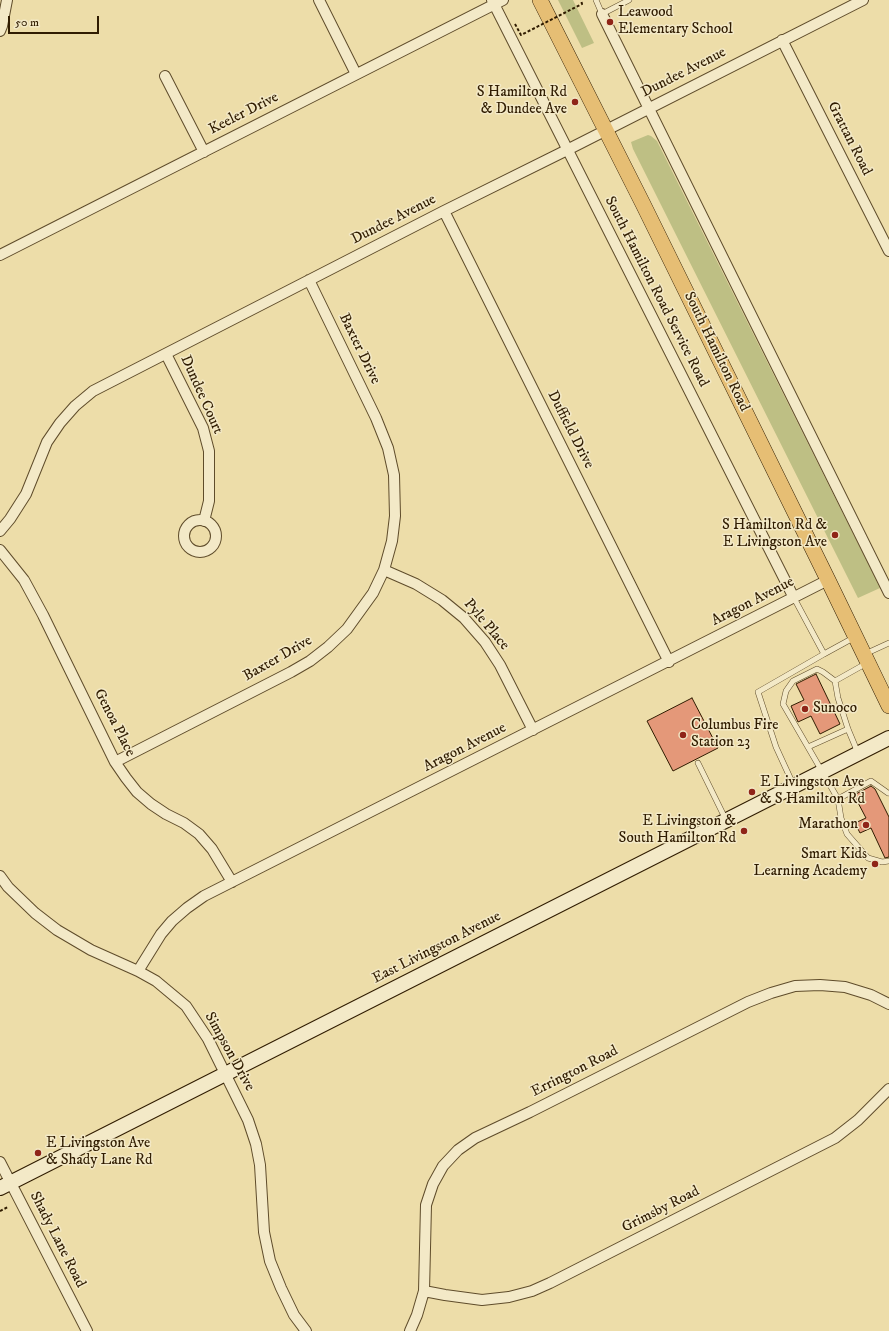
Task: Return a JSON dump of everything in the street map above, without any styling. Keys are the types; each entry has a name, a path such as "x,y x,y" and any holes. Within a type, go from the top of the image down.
{"main road":[{"name":"South Hamilton Road","path":"540,0 606,130 856,636 889,706"},
{"name":"East Livingston Avenue","path":"6,1185 889,738"}],"street":[{"path":"0,31 7,0"},
{"path":"319,0 356,74"},
{"name":"Dundee Avenue","path":"0,531 10,519 26,494 47,442 60,423 75,406 93,391 444,211 863,0"},
{"name":"Keeler Drive","path":"0,256 496,1"},
{"name":"South Hamilton Road Service Road","path":"496,1 567,150 794,598"},
{"path":"602,14 889,593"},
{"name":"Grattan Road","path":"782,40 889,251"},
{"path":"165,76 204,152"},
{"name":"Duffield Drive","path":"444,211 669,662"},
{"name":"Baxter Drive","path":"115,762 310,661 328,648 347,629 373,593 384,570 392,541 395,516 394,475 388,448 376,418 309,280"},
{"name":"Dundee Court","path":"166,354 203,428 209,451 209,501 204,521"},
{"name":"Genoa Place","path":"0,550 24,580 115,762 137,792 166,814 184,823 212,848 232,882"},
{"name":"Pyle Place","path":"384,570 416,584 442,600 464,618 485,642 500,665 533,730"},
{"name":"Aragon Avenue","path":"138,971 161,934 172,921 204,896 669,662 828,580"},
{"name":"Simpson Drive","path":"0,876 8,887 35,913 57,930 91,950 138,971 156,981 186,1006 208,1039 248,1120 256,1144 262,1186 264,1232 270,1261 280,1288 294,1315 306,1331"},
{"name":"Errington Road","path":"410,1331 417,1315 424,1291 426,1205 433,1184 443,1166 458,1150 475,1138 530,1112 748,1002 771,993 795,986 820,984 845,987 889,1004"},
{"name":"Grimsby Road","path":"424,1291 482,1300 509,1297 532,1291 836,1138 889,1090"},
{"name":"Shady Lane Road","path":"0,1162 6,1185 87,1331"}],"lane":[{"path":"596,0 602,14 629,0"},
{"path":"794,598 824,654"},
{"path":"794,786 776,747 758,692 856,636"},
{"path":"835,682 866,658 889,643"},
{"path":"859,754 848,729 838,698 835,682 817,669 793,681 786,691 783,704 838,799 841,818 847,834 868,858 882,862 889,860"},
{"path":"808,747 848,729"},
{"path":"698,763 726,821"},
{"path":"838,799 871,781 889,794"}],"path":[{"path":"515,24 520,35 582,4 581,0"},
{"path":"0,1211 8,1207"}],"green space":[{"path":"558,0 573,0 594,43 582,48"},
{"path":"648,135 657,141 880,588 858,598 633,149 631,142"}],"building":[{"name":"Sunoco","path":"816,674 840,724 820,734 811,716 798,722 791,706 804,700 796,684"},
{"name":"Columbus Fire Station 23","path":"692,698 718,748 673,771 647,721"},
{"name":"Marathon","path":"871,786 875,789 889,817 889,857 885,858 871,828 860,833 855,823 866,818 854,795"}],"place":[{"name":"Leawood Elementary School","path":"610,22"},
{"name":"S Hamilton Rd & Dundee Ave","path":"575,102"},
{"name":"S Hamilton Rd & E Livingston Ave","path":"835,535"},
{"name":"Sunoco","path":"805,709"},
{"name":"Columbus Fire Station 23","path":"683,735"},
{"name":"E Livingston Ave & S Hamilton Rd","path":"752,792"},
{"name":"Marathon","path":"866,825"},
{"name":"E Livingston & South Hamilton Rd","path":"744,831"},
{"name":"Smart Kids Learning Academy","path":"875,864"},
{"name":"E Livingston Ave & Shady Lane Rd","path":"38,1153"}]}
